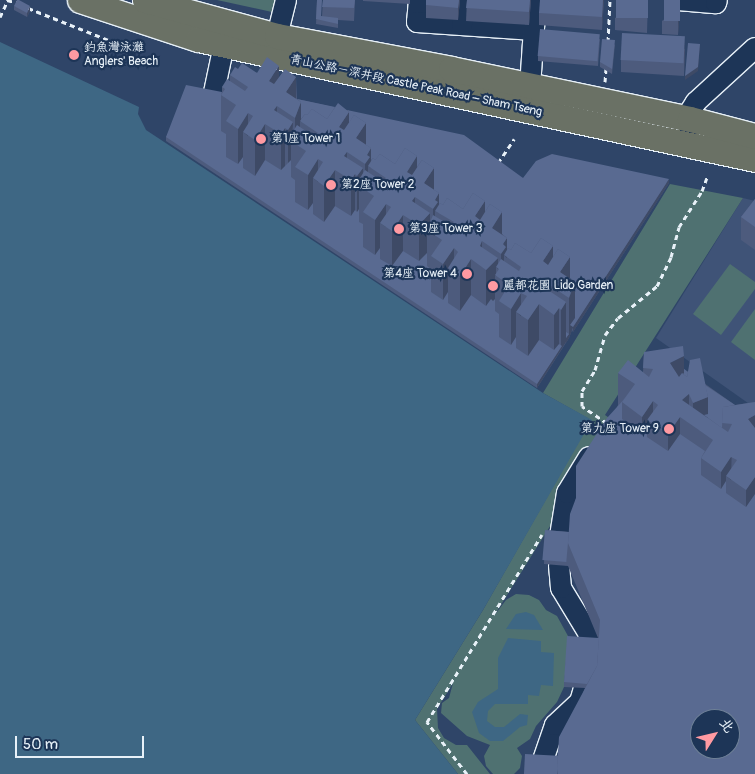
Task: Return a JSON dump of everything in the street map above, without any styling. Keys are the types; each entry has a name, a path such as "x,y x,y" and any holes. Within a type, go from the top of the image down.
{"main road":[{"name":"青山公路－深井段 Castle Peak Road – Sham Tseng","path":"80,0 144,24 224,45 689,131 755,136"},
{"name":"青山公路－深井段 Castle Peak Road – Sham Tseng","path":"145,0 277,36 530,87 689,131 755,159"}],"street":[{"path":"277,36 286,0"},
{"path":"419,0 417,22 534,30"},
{"path":"462,25 464,0"},
{"path":"530,87 536,0"},
{"path":"678,0 716,3 717,0"},
{"path":"202,137 210,115 224,45"},
{"path":"689,131 696,102 755,48"},
{"path":"553,531 567,493 610,424"},
{"path":"543,760 556,725 580,702 586,684 589,634 560,588 559,566"}],"path":[{"path":"607,50 610,0"},
{"path":"0,17 9,1"},
{"path":"9,1 16,6"},
{"path":"9,1 136,51 142,49"},
{"path":"605,89 607,60"},
{"path":"492,171 514,139"},
{"path":"610,424 582,406 582,390 595,370 605,335 618,318 657,286 671,257 679,227 702,191 707,177"},
{"path":"467,774 427,722 553,531"}],"shaded area":[{"path":"0,42 139,107 138,114 146,130 543,393 592,420 483,610 415,720 458,774 0,774"},
{"path":"743,198 755,201 755,408 656,338"},
{"path":"526,612 534,615 543,630 506,629 516,614"},
{"path":"508,638 541,641 541,652 554,653 553,686 541,685 539,696 528,695 528,704 495,704 488,711 487,721 495,727 504,727 520,714 528,715 527,725 520,727 503,741 490,741 479,733 472,712 478,702 498,689 498,658"}],"green space":[{"path":"217,0 276,0 272,12"},
{"path":"670,184 743,198 605,415 615,422 494,616 506,600 516,594 529,595 539,600 546,610 557,616 568,636 564,687 557,702 536,726 530,739 517,748 522,756 520,768 514,774 493,774 486,766 484,756 490,745 467,736 441,713 442,703 449,698 453,683 437,709 438,728 444,738 456,745 467,745 490,774 458,774 415,720 483,610 591,420 543,393"},
{"path":"730,264 755,282 755,289 721,335 693,314"},
{"path":"755,309 755,360 731,342"}],"building":[{"path":"17,0 30,6 27,13 14,6"},
{"path":"317,0 322,0 321,16 338,18 338,24 316,19"},
{"path":"323,0 355,0 354,8 322,7"},
{"path":"426,0 459,0 458,8 426,5"},
{"path":"467,0 530,0 529,12 466,8"},
{"path":"540,0 603,0 602,17 539,13"},
{"path":"616,0 648,0 648,18 616,18"},
{"path":"664,0 680,0 680,21 664,21"},
{"path":"540,29 600,34 597,61 538,56"},
{"path":"622,33 685,36 684,63 621,60"},
{"path":"602,39 615,40 612,69 600,62"},
{"path":"688,43 700,44 698,67 685,76"},
{"path":"267,57 279,66 269,81 274,84 285,69 296,77 286,92 301,102 295,118 277,106 274,110 293,122 288,130 285,128 281,134 265,124 255,140 243,132 253,116 248,113 238,129 226,121 236,105 221,95 225,89 222,87 227,79 245,91 248,87 230,75 235,67 238,69 242,63 257,73"},
{"path":"186,85 222,92 221,131 226,134 226,157 238,164 243,157 243,168 255,176 265,160 281,170 291,160 291,177 295,180 295,202 308,210 313,203 313,214 324,222 335,206 351,216 355,210 357,212 359,209 359,222 363,224 363,247 375,255 380,248 380,259 392,266 403,251 419,261 427,253 427,266 431,269 431,292 443,300 448,292 448,303 460,311 471,295 486,306 491,299 493,301 495,299 495,311 499,314 499,337 511,345 516,337 516,348 528,356 539,340 554,350 559,344 562,346 537,384 166,137"},
{"path":"297,99 335,107 327,119 312,109 301,119 301,102"},
{"path":"338,103 349,112 339,127 344,130 354,115 366,123 356,138 371,148 367,155 370,157 365,164 347,152 344,156 363,168 351,180 335,170 324,186 313,178 323,162 318,159 308,175 295,167 306,151 291,141 295,135 292,133 297,125 315,137 318,133 300,121 312,109 327,119"},
{"path":"347,110 464,135 523,178 536,161 552,154 669,179 573,327 570,325 575,318 575,282 570,279 570,257 558,249 553,257 553,246 541,238 531,253 515,243 511,250 508,248 507,250 507,238 502,234 502,212 490,204 485,212 485,201 473,193 463,209 447,198 443,205 440,203 439,205 439,193 434,190 434,168 422,160 417,167 417,156 405,148 395,164 380,154 375,160 373,158 371,160 371,148 366,145 366,123 354,115 349,123 349,112"},
{"path":"405,148 417,156 407,172 412,175 422,160 434,168 424,183 439,193 435,200 438,202 433,209 415,197 412,201 430,213 419,225 403,215 392,231 380,223 391,207 386,204 375,220 363,212 374,196 359,186 363,180 360,178 365,170 383,182 386,178 368,166 373,158 375,160 380,154 395,164"},
{"path":"473,193 485,201 475,216 480,220 490,204 502,212 492,228 507,238 503,244 506,247 501,254 482,241 480,246 498,258 486,270 471,259 460,276 448,268 458,252 454,248 443,264 431,256 442,240 427,230 433,215 451,226 454,222 435,211 440,203 443,205 447,198 463,209"},
{"path":"755,199 755,227 741,217"},
{"path":"541,238 553,246 543,261 548,265 558,249 570,257 560,272 575,282 569,298 551,286 548,290 566,302 561,310 559,308 554,315 539,304 528,320 516,312 527,296 521,293 511,309 499,301 509,285 495,275 499,269 496,267 501,259 519,271 521,267 504,255 508,248 511,250 515,243 531,253"},
{"path":"683,346 684,356 670,363 679,377 682,373 687,377 690,360 700,358 708,397 693,403 689,394 682,400 728,432 732,424 722,423 723,407 755,402 755,415 748,419 755,428 755,477 746,490 726,476 737,460 731,457 721,472 701,458 713,440 680,417 668,434 647,420 658,405 653,401 642,417 622,402 635,384 618,373 628,360 649,377 653,369 643,368 644,352"},
{"path":"684,369 688,372 687,377 683,374"},
{"path":"705,385 735,405 723,407 722,428 704,415 708,414 708,397"},
{"path":"627,396 622,402 622,419 642,433 647,426 647,437 668,451 680,434 705,451 701,458 701,475 721,489 726,481 726,493 746,507 755,494 755,774 558,774 559,737 597,666 600,620 568,543 570,514 576,498 576,466 607,418"},
{"path":"545,530 569,532 566,562 542,560"},
{"path":"567,636 599,638 597,666 587,684 564,682"},
{"path":"525,754 558,756 557,774 524,774"}],"place":[{"name":"釣魚灣泳灘 Anglers' Beach","path":"74,55"},
{"name":"第1座 Tower 1","path":"261,139"},
{"name":"第2座 Tower 2","path":"331,185"},
{"name":"第3座 Tower 3","path":"399,229"},
{"name":"第4座 Tower 4","path":"467,274"},
{"name":"麗都花園 Lido Garden","path":"493,286"},
{"name":"第九座 Tower 9","path":"669,429"}]}
